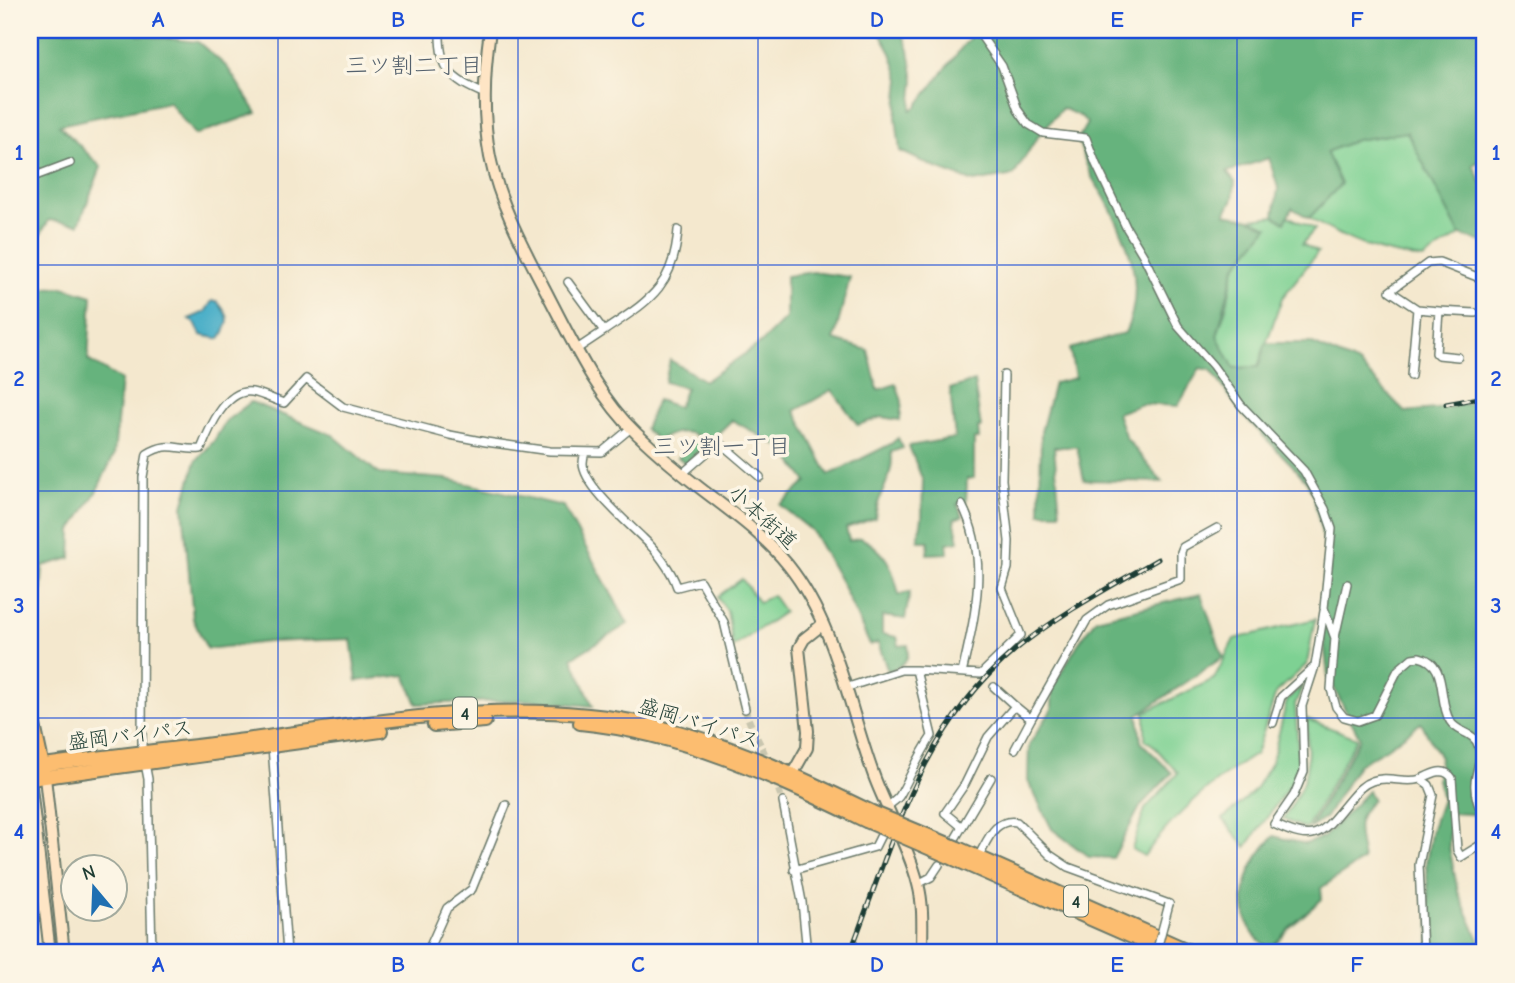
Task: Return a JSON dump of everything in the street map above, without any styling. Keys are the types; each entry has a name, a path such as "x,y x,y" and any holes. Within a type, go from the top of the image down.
{"highway":[{"path":"30,707 44,771"},
{"name":"盛岡バイパス","path":"144,759 459,714 599,716 651,725 723,746 869,816 978,857 1195,953"},
{"name":"盛岡バイパス","path":"30,778 44,771 144,759 449,723 519,720 623,729 678,741 790,779"},
{"name":"盛岡バイパス","path":"30,767 44,771"},
{"name":"盛岡バイパス","path":"956,849 1168,953"}],"street":[{"path":"440,30 443,62 450,76 485,94"},
{"name":"小本街道","path":"490,30 485,94 490,159 502,197 523,246 577,349 608,400 631,428 682,474 771,544 790,568 823,624 875,779 918,884 922,953"},
{"path":"976,30 1002,66 1018,110 1028,124 1043,133 1086,138 1126,227 1178,326 1213,366 1241,405 1304,471 1318,492 1332,529 1324,608 1314,669 1302,706 1304,771 1294,795 1274,824 1302,836 1315,835 1369,782 1383,779 1411,782 1443,771 1449,773 1452,778 1457,850 1461,857 1485,842"},
{"path":"30,178 70,163"},
{"path":"577,349 656,293 666,279 677,246 678,230"},
{"path":"1475,313 1417,309 1390,291 1428,263 1438,262 1485,279"},
{"path":"568,282 604,331"},
{"path":"1411,376 1417,309"},
{"path":"1439,311 1436,353 1458,357"},
{"path":"845,688 901,670 981,674 1021,635 1002,588 1008,568 1009,548 1002,480 1004,375"},
{"path":"152,953 148,779 144,759 143,477 147,454 159,446 201,449 212,422 234,395 251,392 284,403 306,379 343,407 450,435 550,451 602,452 631,428"},
{"path":"682,474 719,442 760,477"},
{"path":"585,452 584,470 597,490 618,516 649,545 677,587 700,582 713,601 724,622 745,709"},
{"path":"962,505 974,532 979,579 977,606 962,673"},
{"path":"1015,749 1087,620 1108,605 1181,579 1183,547 1217,528"},
{"path":"1347,584 1335,638 1331,679 1333,700 1340,712 1352,720 1364,721 1376,715 1398,670 1405,663 1419,657 1433,663 1439,674 1443,701 1450,722 1459,731 1474,737 1479,745 1480,759 1475,793 1485,819"},
{"path":"1324,608 1335,638"},
{"path":"790,779 807,748 808,732 799,648 804,639 823,624"},
{"path":"1273,723 1281,697 1314,669"},
{"path":"794,870 875,847 882,833 883,814 887,805 898,798 932,736 916,670"},
{"path":"994,687 1031,719"},
{"path":"962,827 945,813 965,784 988,737 1015,706"},
{"path":"272,746 287,953"},
{"path":"44,771 64,953"},
{"path":"30,778 50,953"},
{"path":"956,849 962,827 991,778"},
{"path":"1421,779 1429,785 1433,800 1419,865 1423,953"},
{"path":"783,802 803,912 807,953"},
{"path":"427,953 447,908 472,889 506,805"},
{"path":"978,857 995,827 1004,821 1017,822 1050,855 1068,867 1170,904 1156,953"},
{"path":"918,884 931,877 939,865"}],"green space":[{"path":"30,30 132,30 139,35 198,42 227,67 257,113 195,135 169,102 59,125 101,167 79,224 49,220 30,252"},
{"path":"878,30 901,30 909,50 914,80 911,110 970,37 966,30 1485,30 1485,158 1473,165 1485,190 1485,243 1460,235 1407,132 1356,140 1326,152 1341,184 1309,218 1292,208 1285,222 1274,216 1278,188 1269,158 1227,172 1235,182 1233,199 1225,214 1250,219 1268,227 1235,267 1217,336 1234,368 1258,367 1266,343 1310,343 1359,364 1405,412 1446,408 1485,400 1485,815 1450,813 1449,846 1458,892 1485,953 1429,953 1430,919 1426,863 1432,828 1442,799 1437,779 1440,758 1421,723 1358,765 1326,817 1309,829 1360,738 1328,677 1321,616 1326,551 1313,495 1307,482 1243,415 1211,370 1200,368 1178,406 1142,404 1117,413 1126,438 1162,482 1084,480 1077,447 1054,447 1060,513 1040,513 1041,432 1054,383 1075,378 1070,349 1125,333 1135,298 1135,281 1128,247 1114,214 1092,178 1078,139 1087,123 1082,117 1062,108 1036,139 1014,175 974,182 934,167 900,151 896,117 900,79 891,53"},
{"path":"1407,132 1460,235 1423,259 1364,245 1309,218 1341,184 1326,152 1356,140"},
{"path":"1274,216 1285,222 1288,216 1315,229 1302,244 1318,252 1282,298 1258,367 1233,368 1217,336 1235,267 1268,227 1250,219"},
{"path":"813,272 850,277 834,340 868,350 878,390 896,384 902,401 900,420 881,417 858,425 832,390 795,411 829,475 898,438 903,448 891,452 891,469 875,518 846,528 849,541 861,538 888,561 899,595 910,592 905,619 882,616 882,634 897,637 899,646 908,645 908,656 904,663 888,671 878,643 870,645 842,584 812,531 780,505 807,482 782,448 732,420 686,464 678,457 700,437 678,432 657,440 645,429 657,400 678,407 686,388 665,382 670,360 705,381 762,342 786,318 786,276"},
{"path":"63,287 92,296 88,360 121,380 114,455 96,492 72,530 71,558 43,566 40,613 30,615 30,289"},
{"path":"974,381 981,428 978,428 979,439 974,439 974,478 967,479 966,503 957,504 963,516 954,519 959,541 947,543 948,553 927,554 929,541 918,541 923,481 909,446 955,438 950,389"},
{"path":"251,402 333,435 379,474 447,479 563,506 628,624 572,658 593,706 527,700 417,704 405,675 357,681 351,639 267,642 207,649 193,619 183,506 196,461 214,441 226,421"},
{"path":"742,579 759,603 772,595 784,612 733,647 727,611 717,597"},
{"path":"1201,594 1223,657 1138,715 1141,742 1172,773 1141,805 1113,858 1089,857 1052,829 1028,781 1029,745 1052,709 1052,688 1096,619"},
{"path":"1315,619 1307,664 1276,693 1256,754 1195,799 1144,856 1132,849 1145,809 1178,773 1153,745 1145,740 1145,712 1214,679 1234,639"},
{"path":"1303,685 1295,704 1299,763 1292,782 1246,847 1223,819 1254,791 1272,761 1287,700"},
{"path":"1307,719 1357,738 1306,829 1283,819 1299,792 1306,772"},
{"path":"1368,791 1373,800 1362,814 1358,827 1363,860 1321,888 1322,899 1289,928 1270,950 1251,930 1244,904 1247,880 1258,856 1274,836 1305,844 1324,837"}],"water":[{"path":"212,301 217,301 228,319 220,339 201,335 195,323 189,319 205,312"}],"tunnel":[{"path":"745,709 770,765"},
{"path":"775,780 783,802"}],"railway":[{"path":"1446,404 1485,397"},
{"path":"850,953 913,790 955,715 982,681 1015,650 1085,602 1158,559"}],"district":[{"name":"三ツ割二丁目","path":"414,65"},
{"name":"三ツ割一丁目","path":"722,446"}]}
